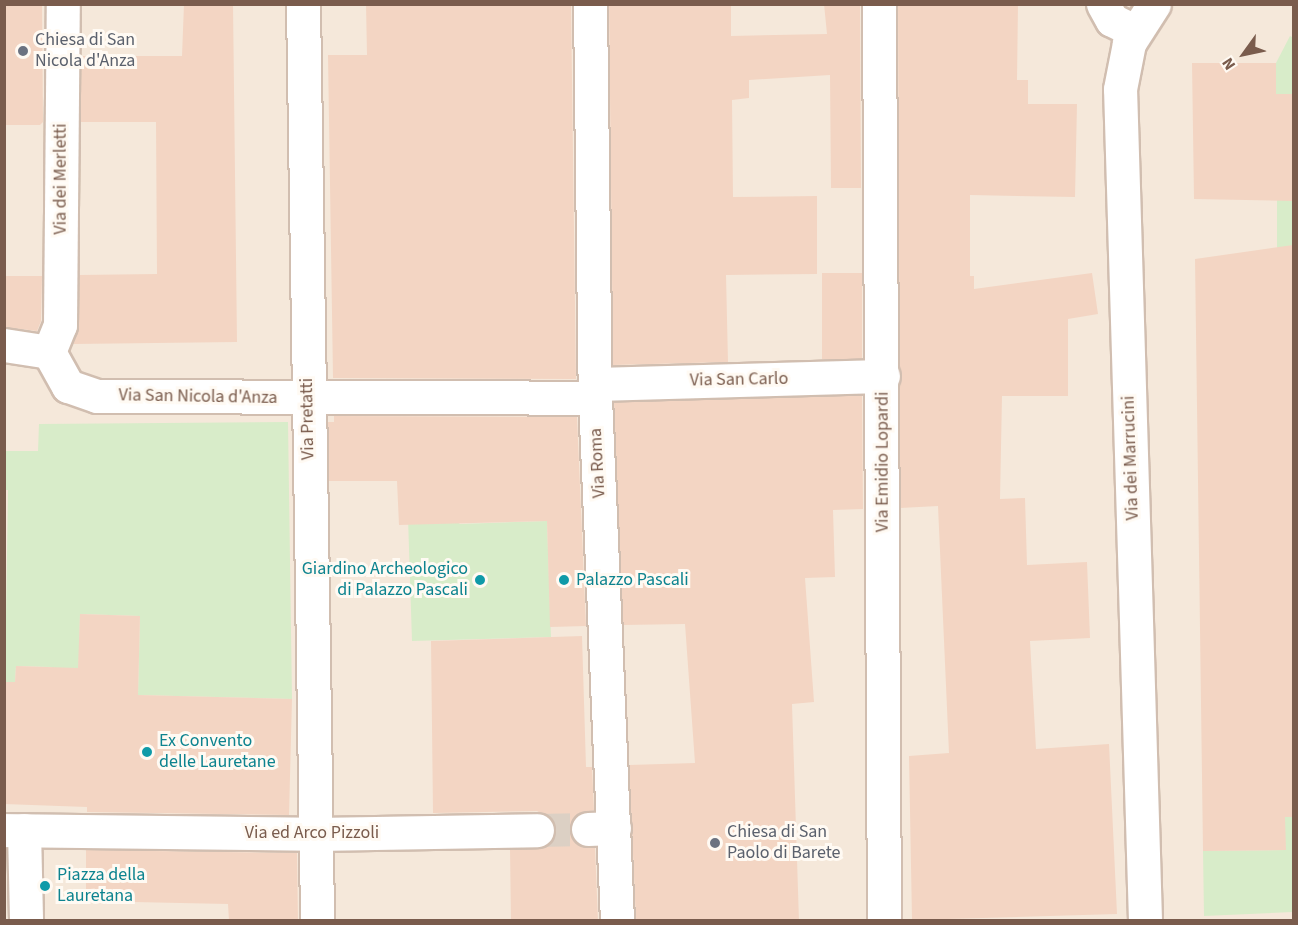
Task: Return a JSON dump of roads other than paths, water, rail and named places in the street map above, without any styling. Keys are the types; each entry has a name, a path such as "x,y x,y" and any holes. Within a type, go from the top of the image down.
{"street":[{"name":"Via dei Merletti","path":"49,352 60,325 63,4"},
{"name":"Via Pretatti","path":"303,4 307,399 317,921"},
{"name":"Via Roma","path":"590,4 601,828 617,921"},
{"name":"Via Emidio Lopardi","path":"879,4 883,376 884,921"},
{"path":"1103,4 1112,20 1135,32"},
{"name":"Via dei Marrucini","path":"1145,921 1120,89 1123,59 1135,32 1154,4"},
{"path":"4,345 49,352"},
{"name":"Via San Nicola d'Anza","path":"49,352 68,386 85,394 307,399 595,391"},
{"name":"Via San Carlo","path":"595,391 883,376"},
{"path":"14,830 26,921"},
{"name":"Via ed Arco Pizzoli","path":"14,830 316,834 537,830"}],"tunnel":[{"path":"537,830 588,829"}],"place":[{"name":"Chiesa di San Nicola d'Anza","path":"23,51"},
{"name":"Giardino Archeologico di Palazzo Pascali","path":"480,580"},
{"name":"Palazzo Pascali","path":"564,580"},
{"name":"Ex Convento delle Lauretane","path":"147,752"},
{"name":"Chiesa di San Paolo di Barete","path":"715,843"},
{"name":"Piazza della Lauretana","path":"45,886"}]}
